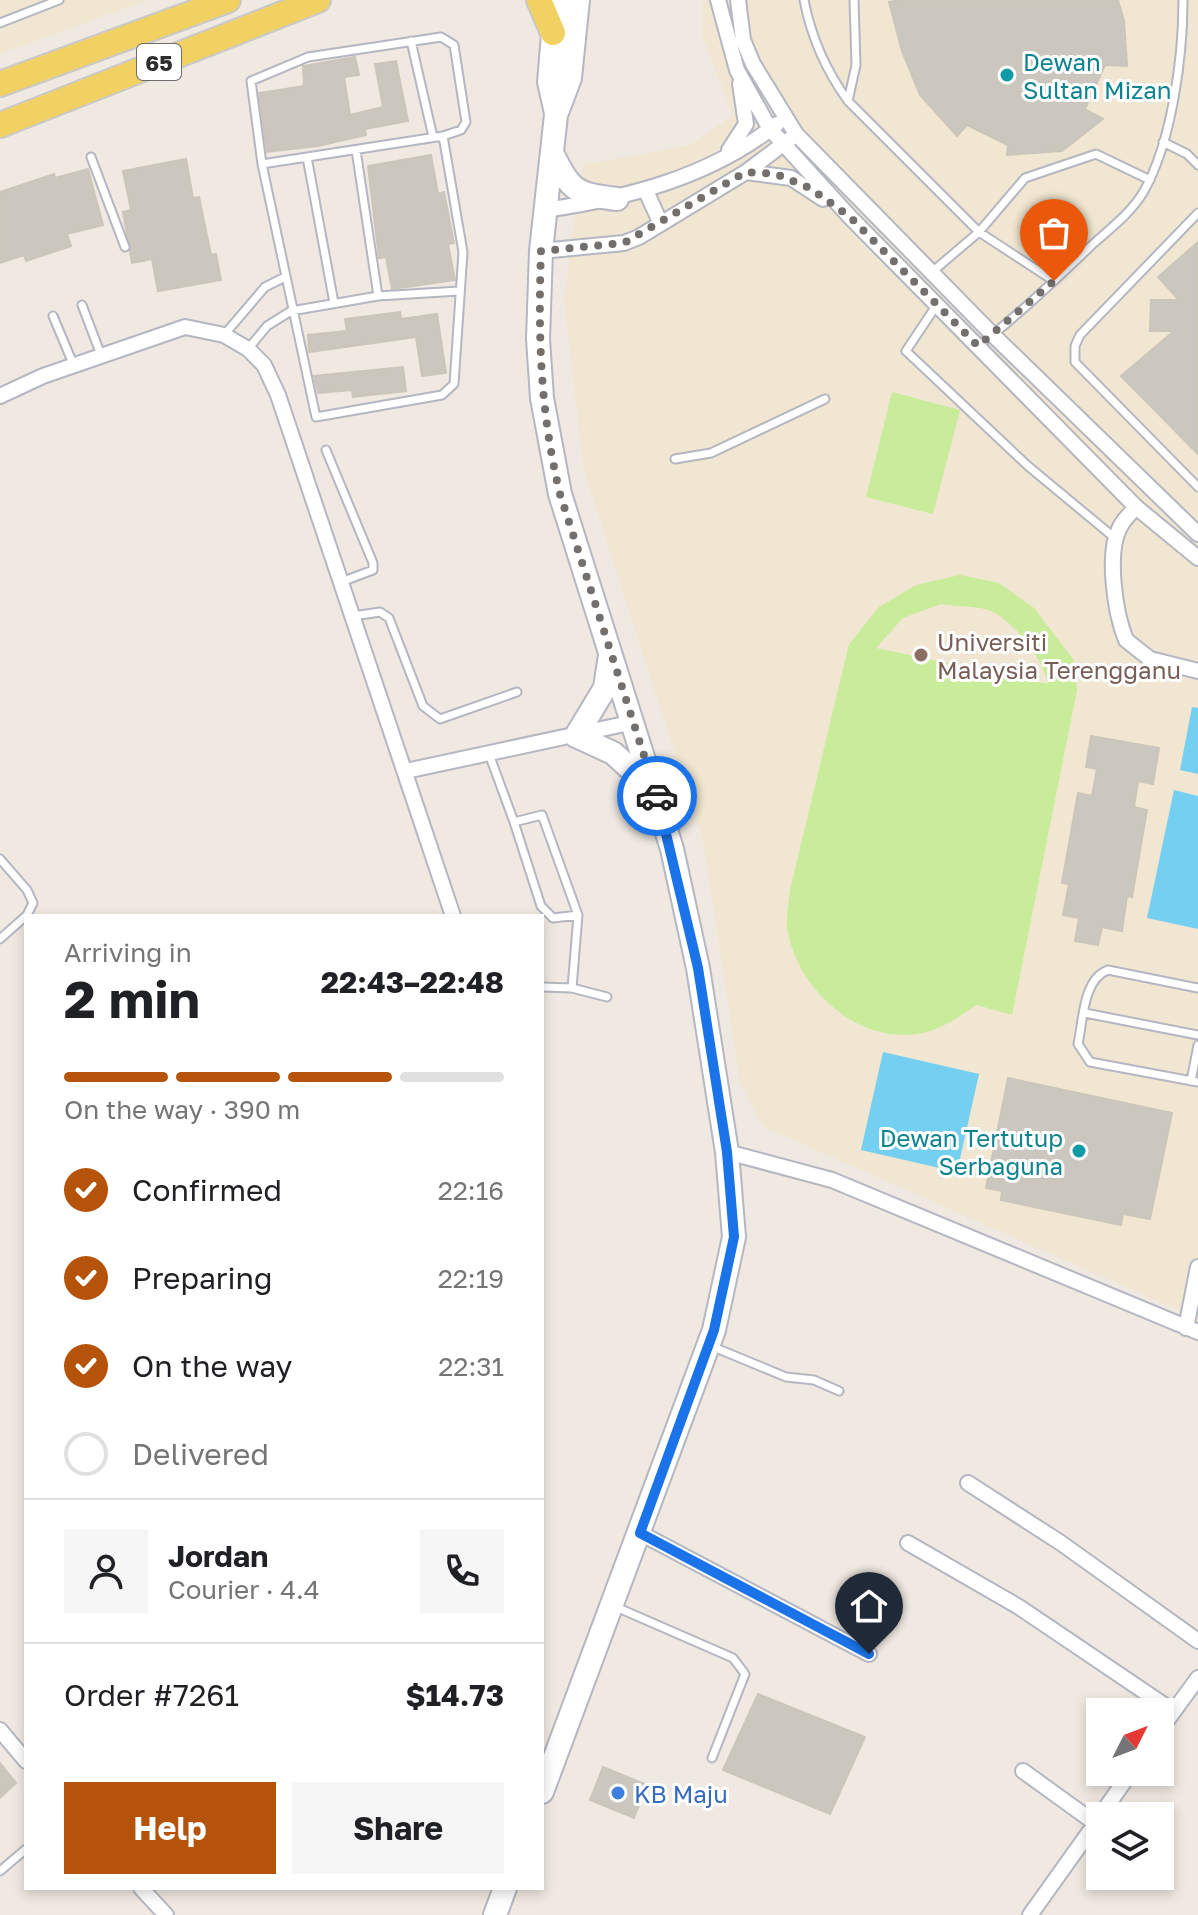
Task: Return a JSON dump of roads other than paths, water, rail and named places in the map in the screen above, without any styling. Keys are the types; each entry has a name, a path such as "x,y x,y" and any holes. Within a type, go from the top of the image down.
{"main road":[{"name":"65","path":"0,84 228,0"},
{"name":"65","path":"0,125 318,0"},
{"path":"539,0 553,33"},
{"path":"556,0 549,82 556,115"},
{"path":"544,1787 709,1345 731,1264 734,1237 727,1152 698,968 655,791 560,494 548,445 538,339 541,251 556,115 570,78 578,0"},
{"path":"552,152 571,188 587,196 617,199"},
{"path":"611,647 605,688 576,736 613,753 655,791"},
{"path":"495,1915 504,1890"}],"street":[{"path":"718,0 737,70 746,124 736,143 721,159"},
{"path":"738,0 743,40 784,118 796,134 993,335 1198,534"},
{"path":"737,70 770,129 850,217 1136,507 1198,558"},
{"path":"545,210 617,199 646,191 721,159 784,118"},
{"path":"541,251 624,243 746,172 796,134"},
{"path":"746,172 791,178 850,217"},
{"path":"646,191 661,224"},
{"path":"0,396 185,327 224,335 248,349 264,365 278,395 452,914"},
{"path":"1136,507 1120,526 1116,539 1114,586 1126,640 1150,659 1198,671"},
{"path":"406,771 634,722"},
{"path":"727,1152 832,1180 1192,1330 1198,1267"},
{"path":"968,1483 1061,1543 1198,1641"},
{"path":"640,1533 869,1654"},
{"path":"908,1543 1019,1607 1154,1698"},
{"path":"1174,1710 1198,1678"},
{"path":"0,1730 24,1759"},
{"path":"1023,1771 1086,1811"},
{"path":"1030,1915 1086,1837"},
{"path":"143,1890 166,1915"}],"lane":[{"path":"0,23 59,0"},
{"path":"804,0 810,27 835,83 848,101 979,232 1054,281"},
{"path":"848,101 856,65 854,0"},
{"path":"978,346 1054,281 1129,210 1150,180 1163,142 1183,34 1183,0"},
{"path":"262,164 443,136 461,130 466,122 454,45 441,37 308,57 251,81 262,164 316,417 449,391 454,384 463,252 443,136"},
{"path":"411,41 433,137"},
{"path":"1163,142 1187,154 1198,165"},
{"path":"356,150 378,296"},
{"path":"932,272 979,232 1025,178 1096,154 1150,180"},
{"path":"91,157 125,247"},
{"path":"307,157 334,303"},
{"path":"1198,213 1080,335 1075,346 1075,362 1198,487"},
{"path":"224,335 265,287 285,277"},
{"path":"248,349 267,326 291,311 378,296 459,291"},
{"path":"82,305 101,356"},
{"path":"936,306 906,351 1028,466 1116,539"},
{"path":"53,316 74,366"},
{"path":"675,459 711,453 825,399"},
{"path":"326,450 373,563 373,570 341,582"},
{"path":"353,616 380,612 389,618 430,715 440,719 517,692"},
{"path":"489,754 541,906 553,918 578,915"},
{"path":"514,822 542,815 578,915 572,988"},
{"path":"0,859 27,890 33,903 28,914"},
{"path":"0,939 24,918"},
{"path":"1198,988 1108,970 1097,974 1091,984 1078,1044 1081,1054 1090,1062 1195,1081 1198,1045"},
{"path":"544,987 572,988 607,997"},
{"path":"1085,1013 1198,1035"},
{"path":"709,1345 786,1377 814,1380 839,1391"},
{"path":"614,1606 733,1658 745,1674 712,1758"},
{"path":"0,1871 24,1851"}],"water":[{"path":"1192,707 1198,708 1198,774 1180,770"},
{"path":"1174,790 1198,796 1198,929 1147,918"},
{"path":"883,1052 979,1074 957,1172 861,1150"}],"place":[{"name":"Dewan Sultan Mizan","path":"1007,75"},
{"name":"Universiti Malaysia Terengganu","path":"921,655"},
{"name":"Dewan Tertutup Serbaguna","path":"1079,1151"},
{"name":"KB Maju","path":"618,1793"}]}
